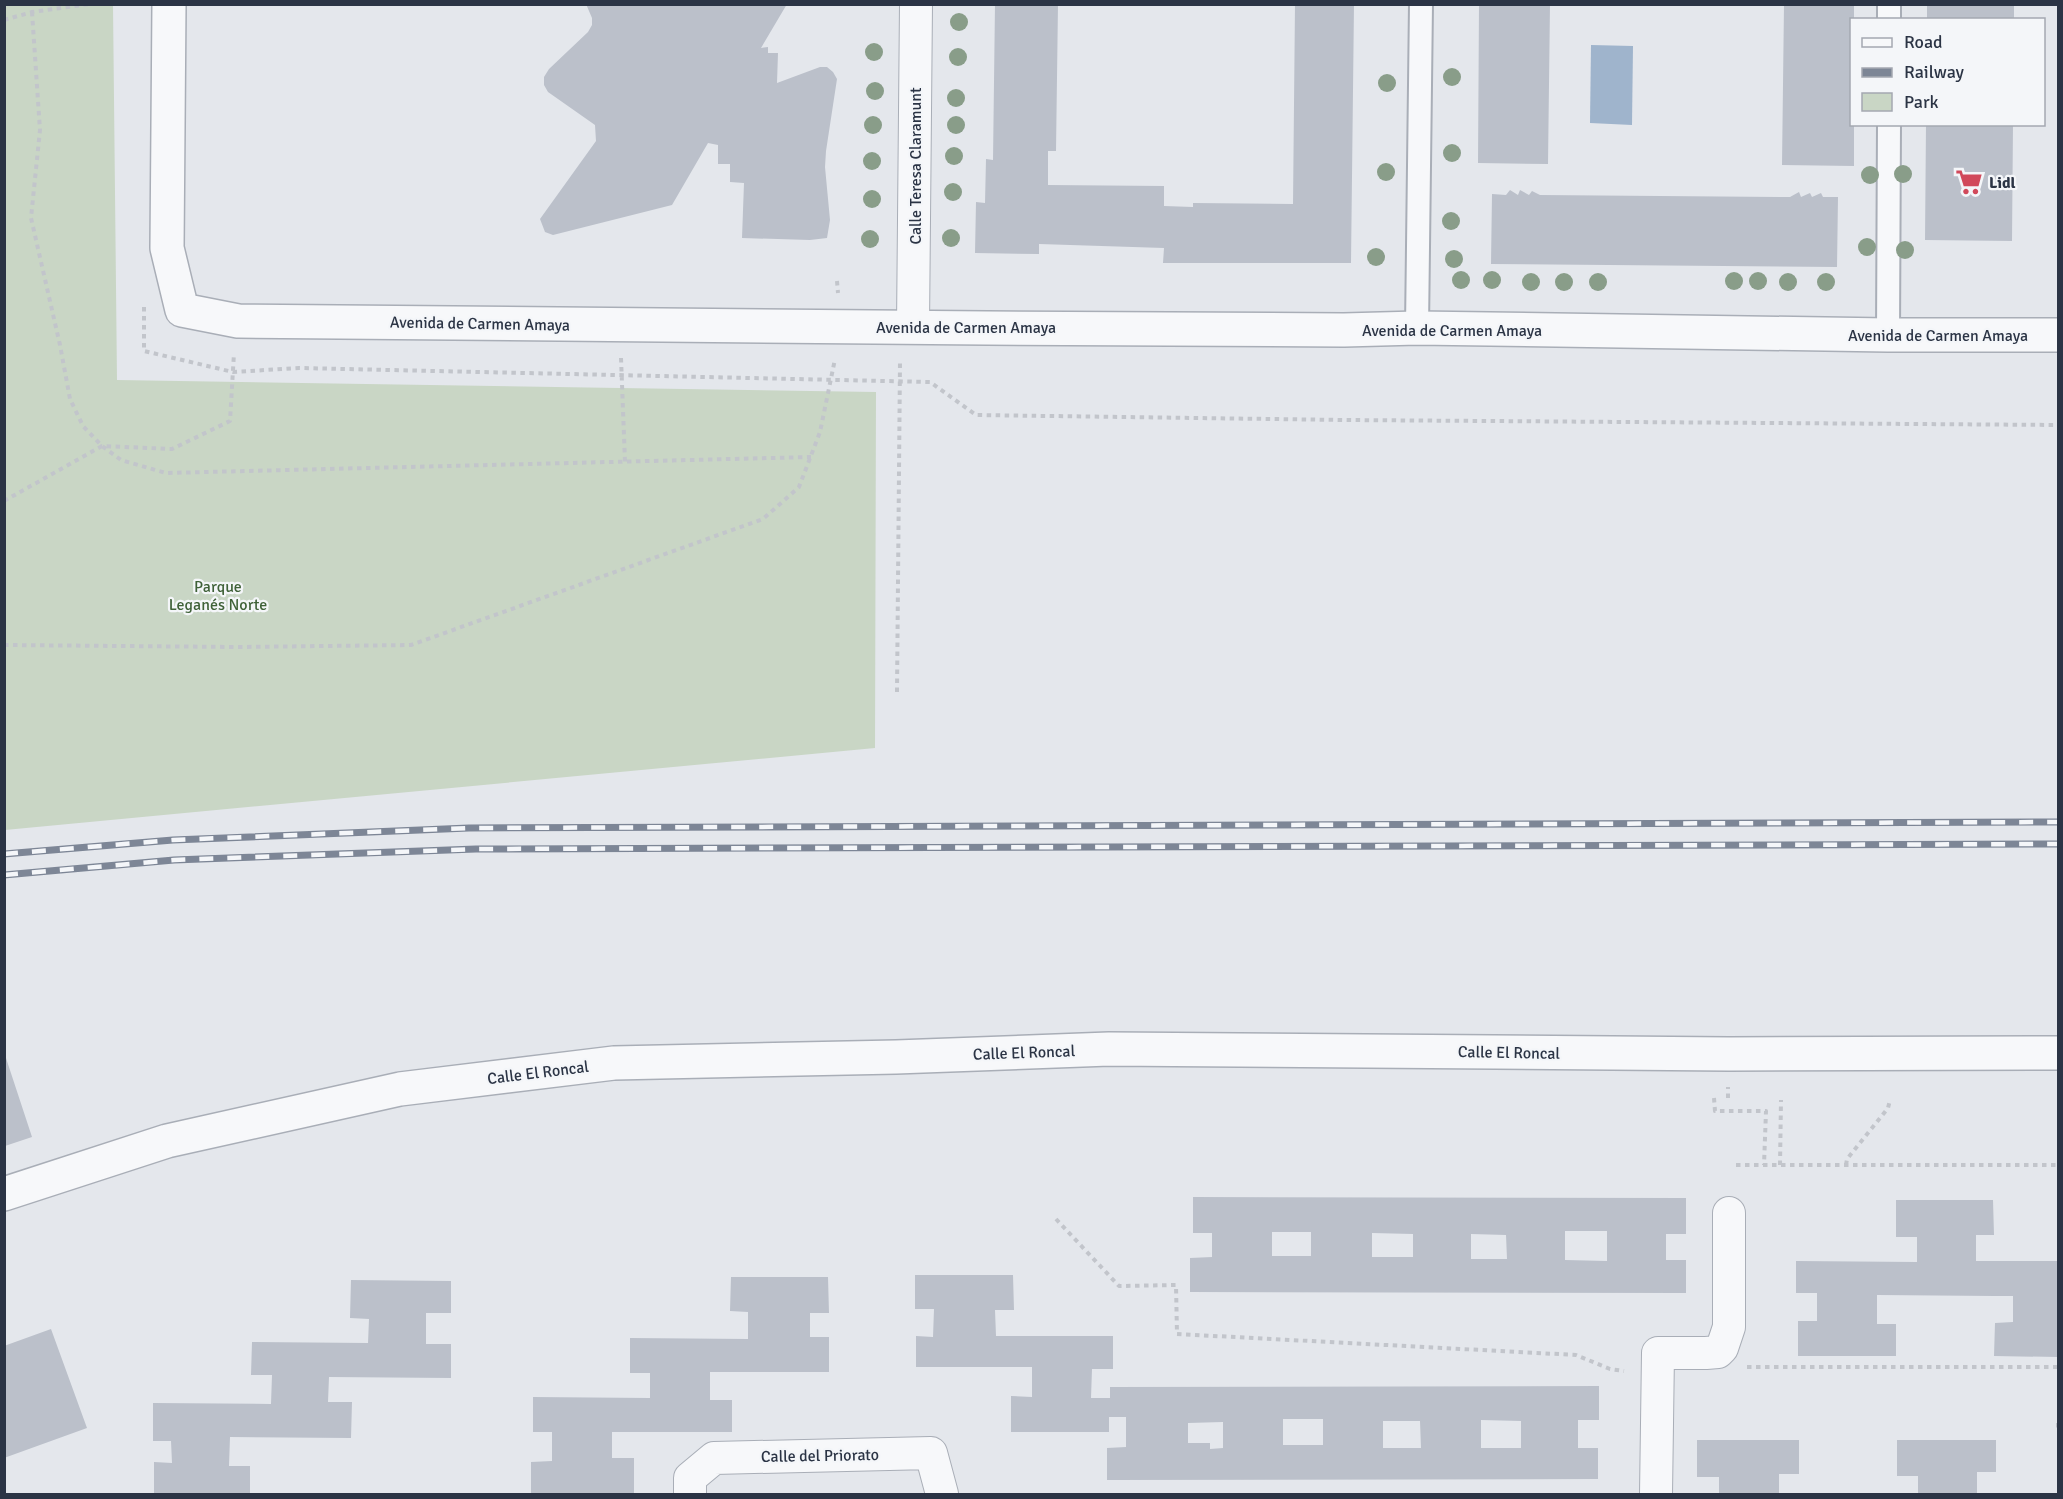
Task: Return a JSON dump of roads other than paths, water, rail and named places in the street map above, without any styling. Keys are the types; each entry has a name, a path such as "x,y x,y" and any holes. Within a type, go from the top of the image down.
{"street":[{"name":"Avenida de Carmen Amaya","path":"169,4 167,248 182,310 238,321 1344,330 1417,328 1888,335 2058,335"},
{"name":"Calle Teresa Claramunt","path":"913,327 916,4"},
{"path":"1417,328 1421,4"},
{"path":"1888,335 1889,126"},
{"name":"Calle El Roncal","path":"4,1194 167,1141 400,1089 614,1063 896,1057 1108,1049 1729,1054 2058,1053"},
{"path":"1656,1494 1658,1353 1718,1352 1722,1348 1729,1327 1729,1213"},
{"name":"Calle del Priorato","path":"690,1494 690,1478 714,1458 931,1453 942,1494"}],"water":[{"path":"1591,45 1633,46 1632,125 1590,123"}],"railway":[{"path":"4,854 173,840 469,828 2058,822"},
{"path":"4,875 174,860 476,849 2058,844"}],"place":[{"name":"Lidl","path":"1969,182"}],"park label":[{"name":"Parque Leganés Norte","path":"218,595"}]}
